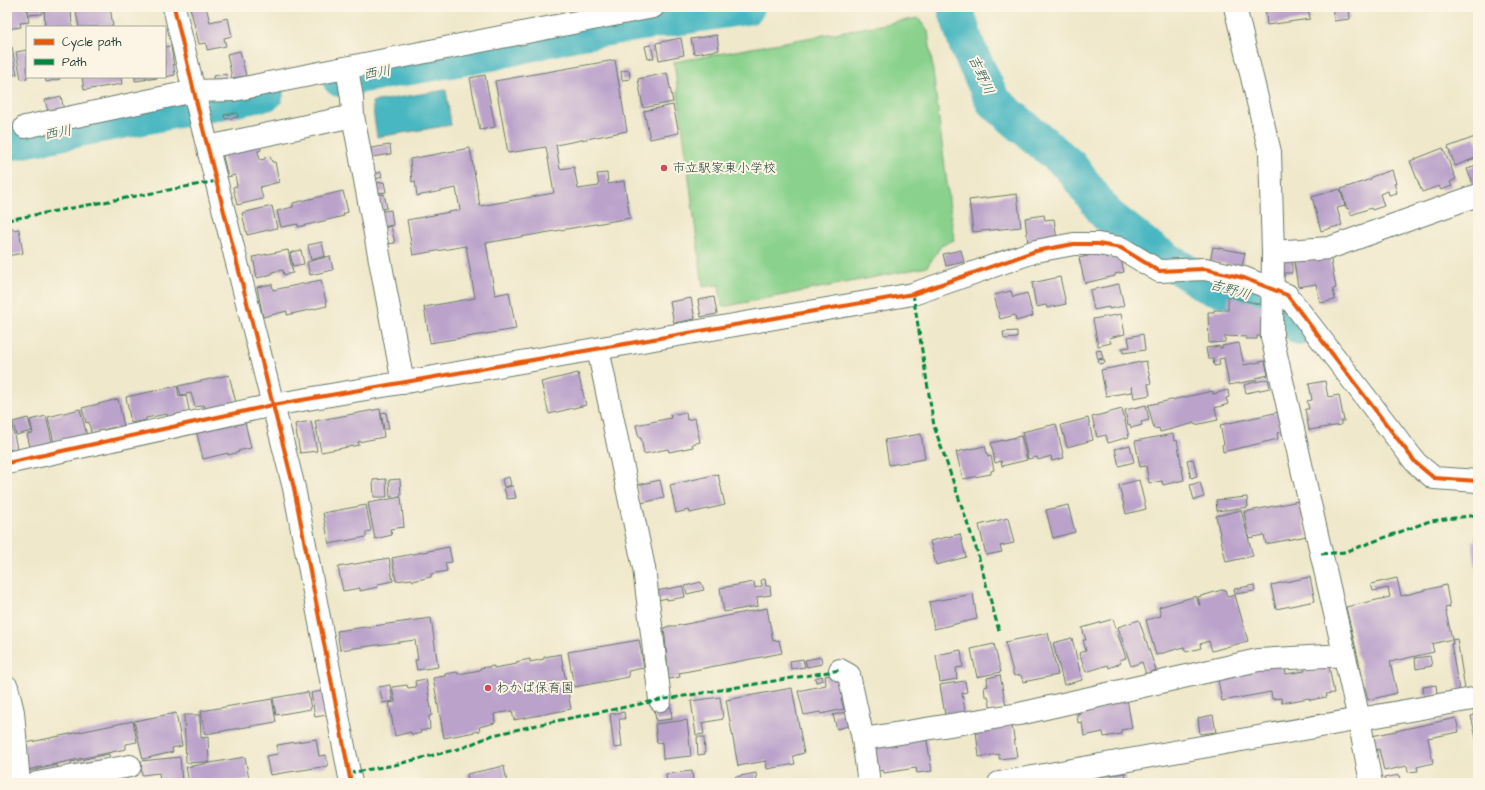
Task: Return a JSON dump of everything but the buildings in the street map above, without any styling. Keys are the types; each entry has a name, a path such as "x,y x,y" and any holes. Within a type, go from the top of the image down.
{"street":[{"path":"174,7 294,488 351,783"},
{"path":"26,127 194,91 234,90 653,7"},
{"path":"1235,7 1270,152 1273,252 1272,337 1359,719 1371,783"},
{"path":"347,68 403,383"},
{"path":"208,147 353,107"},
{"path":"1273,252 1329,248 1478,195"},
{"path":"7,463 273,406 913,294 1036,251 1074,244 1098,244 1121,248 1158,271 1204,268 1244,278 1287,295 1416,463 1434,478 1478,481"},
{"path":"598,349 644,568 660,700"},
{"path":"863,739 1019,714 1258,660 1344,655"},
{"path":"840,670 849,675 863,739 868,783"},
{"path":"7,688 13,712 19,783"},
{"path":"998,783 1031,780 1478,698"},
{"path":"37,783 130,766"}],"green space":[{"path":"918,18 928,31 954,240 941,246 927,267 722,307 719,285 703,287 674,62"}],"water":[{"path":"446,90 451,125 377,137 372,102"}],"waterway":[{"name":"西川","path":"340,79 491,53 575,33 747,7"},
{"name":"吉野川","path":"955,7 967,46 993,101 1070,166 1107,215 1150,249 1207,285 1282,304 1300,327"},
{"name":"西川","path":"7,143 266,93"}],"marked path":[{"path":"7,220 217,181"},
{"path":"913,294 934,426 977,551 999,631"},
{"path":"1321,554 1345,552 1430,521 1478,515"},
{"path":"349,773 394,765 462,748 493,735 546,723 660,700 840,670"}],"cycle path":[{"path":"174,7 201,121 294,488 351,783"},
{"path":"7,463 273,405 913,294 1036,251 1074,244 1098,244 1121,248 1159,271 1205,269 1244,278 1287,295 1416,463 1434,478 1478,481"}],"place":[{"name":"市立駅家東小学校","path":"664,168"},
{"name":"わかば保育園","path":"488,688"}]}
